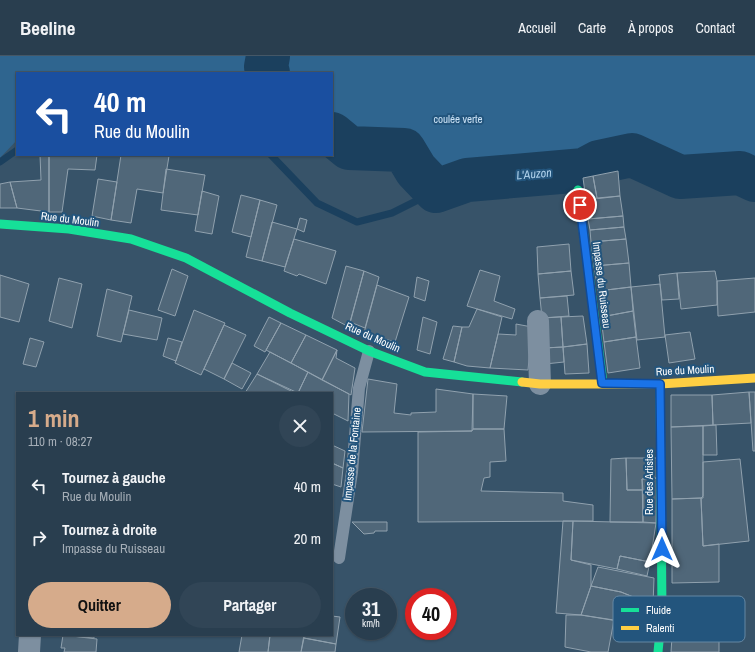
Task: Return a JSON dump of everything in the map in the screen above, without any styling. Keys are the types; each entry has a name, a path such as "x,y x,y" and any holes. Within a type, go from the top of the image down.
{"main road":[{"name":"Impasse du Ruisseau","path":"578,190 602,383"},
{"name":"Rue du Moulin","path":"0,224 69,229 132,239 192,261 290,313 369,351 425,372 540,384 660,384 755,378"},
{"name":"Rue des Artistes","path":"660,384 662,596"},
{"name":"Rue des Artistes","path":"658,652 659,642"}],"street":[{"path":"538,321 540,384"},
{"path":"29,652 30,636"}],"lane":[{"name":"Impasse de la Fontaine","path":"339,558 352,472 359,388 369,351"}],"green space":[{"path":"0,56 264,56 260,72 16,72 16,141 0,158"},
{"name":"coulée verte","path":"268,56 755,56 755,180 740,173 680,177 632,155 599,162 584,170 575,172 467,180 436,191 416,170 404,150 349,148 333,135 333,72 268,72 266,67"}],"building":[{"path":"40,156 49,156 49,212 17,208 10,182 41,180"},
{"path":"49,156 97,156 95,170 68,169 62,212 49,212"},
{"path":"121,156 169,156 163,193 137,189 131,223 111,220"},
{"path":"166,169 205,175 198,215 161,210"},
{"path":"618,171 620,196 597,198 593,176"},
{"path":"593,176 597,198 586,200 583,178"},
{"path":"98,179 117,182 111,220 92,216"},
{"path":"10,182 17,208 0,208 0,184"},
{"path":"202,191 219,196 212,234 195,231"},
{"path":"241,195 260,200 251,237 232,232"},
{"path":"620,196 623,216 588,219 586,200"},
{"path":"260,200 277,205 262,261 246,257"},
{"path":"623,216 624,227 590,230 588,219"},
{"path":"300,218 307,220 304,232 297,229"},
{"path":"272,222 297,229 285,267 262,261"},
{"path":"624,227 626,239 591,242 590,230"},
{"path":"294,239 336,251 326,284 299,274 297,276 284,271"},
{"path":"626,239 629,263 594,266 591,242"},
{"path":"569,244 571,271 538,274 537,247"},
{"path":"629,263 631,287 598,291 594,266"},
{"path":"346,266 364,271 349,327 332,318"},
{"path":"172,269 188,276 175,316 158,310"},
{"path":"480,270 500,276 494,301 515,309 512,319 467,306"},
{"path":"364,271 379,277 365,328 350,322"},
{"path":"571,271 574,295 540,298 538,274"},
{"path":"715,271 717,281 717,305 681,309 677,273"},
{"path":"677,273 679,299 662,300 659,275"},
{"path":"0,275 29,284 19,322 0,317"},
{"path":"417,277 429,281 425,301 414,297"},
{"path":"59,278 82,284 72,328 49,321"},
{"path":"755,278 755,312 718,316 717,281"},
{"path":"660,284 665,337 637,340 631,287"},
{"path":"377,285 409,297 395,342 364,333"},
{"path":"631,287 633,311 601,317 598,291"},
{"path":"107,289 132,296 121,342 97,336"},
{"path":"567,296 569,316 542,318 540,298"},
{"path":"477,309 502,317 490,368 467,366 454,362 462,327 469,327"},
{"path":"129,310 162,318 157,340 123,334"},
{"path":"194,310 225,323 201,375 175,363"},
{"path":"633,311 636,337 604,342 601,317"},
{"path":"583,316 587,344 563,347 561,317"},
{"path":"269,317 281,323 265,352 254,346"},
{"path":"423,317 437,322 430,354 417,350"},
{"path":"561,317 563,347 544,348 542,318"},
{"path":"281,323 306,335 291,363 266,350"},
{"path":"516,324 532,327 528,370 490,368 498,334 516,335"},
{"path":"224,325 246,335 224,379 204,369"},
{"path":"453,326 462,327 454,362 443,359"},
{"path":"690,332 695,359 669,363 665,335"},
{"path":"306,335 337,350 322,380 291,363"},
{"path":"636,337 640,368 608,373 604,342"},
{"path":"30,338 44,342 36,367 23,364"},
{"path":"168,338 182,342 176,361 163,356"},
{"path":"587,344 589,373 565,374 563,347"},
{"path":"563,347 564,362 545,364 544,348"},
{"path":"337,350 336,358 355,368 351,395 322,380"},
{"path":"270,352 308,372 298,392 257,374"},
{"path":"232,363 251,373 242,389 224,379"},
{"path":"308,372 349,394 348,421 333,414 333,392 298,392"},
{"path":"257,374 293,392 246,392"},
{"path":"368,379 397,384 394,413 411,415 411,413 436,412 436,389 473,394 472,431 362,432"},
{"path":"749,392 751,423 713,425 712,395"},
{"path":"749,392 755,392 755,451 753,451"},
{"path":"473,394 507,396 504,429 473,429"},
{"path":"671,395 712,395 713,425 671,427"},
{"path":"716,425 717,455 703,455 703,426"},
{"path":"703,426 703,498 672,499 671,427"},
{"path":"473,429 504,429 506,461 490,462 490,477 484,478 481,491 563,493 563,501 593,505 593,521 418,522 418,432 472,431"},
{"path":"333,445 345,451 343,468 333,463"},
{"path":"626,458 627,490 643,490 643,522 610,522 611,459"},
{"path":"626,458 657,458 657,478 642,479 643,490 627,490"},
{"path":"740,459 749,541 703,546 701,498 703,496 703,462"},
{"path":"333,463 343,468 341,487 333,484"},
{"path":"657,478 656,523 643,522 642,479"},
{"path":"701,498 703,546 719,544 719,582 672,583 672,499"},
{"path":"563,521 573,521 571,560 591,565 591,586 581,615 556,613"},
{"path":"573,521 656,523 650,562 620,556 617,569 571,560"},
{"path":"352,522 387,522 387,531 375,531 374,533 364,534"},
{"path":"620,556 650,562 647,576 617,569"},
{"path":"598,567 654,578 653,596 631,596 621,592 591,586"},
{"path":"591,586 621,592 631,596 613,596 613,620 581,615"},
{"path":"566,615 581,615 613,620 608,652 591,652 565,647"},
{"path":"333,616 340,617 336,644 304,638 304,636 333,636"},
{"path":"63,636 97,639 96,652 64,652 65,648 61,648"},
{"path":"71,636 94,636 94,638"},
{"path":"242,636 270,636 268,652 239,652"},
{"path":"270,636 304,636 301,652 268,652"},
{"path":"304,638 336,644 335,652 301,652"},
{"path":"672,642 719,642 719,652 671,652"}],"waterway":[{"name":"L'Auzon","path":"268,56 266,67 268,72"},
{"name":"L'Auzon","path":"333,135 349,148 404,150 416,170 436,191 467,180 584,170 599,162 632,155 680,177 740,173 755,180"},
{"path":"0,162 16,151"},
{"path":"272,156 317,203 357,222 392,213 436,191"}],"traffic: fast":[{"path":"578,190 603,383"},
{"path":"0,224 69,229 131,239 186,258 290,313 369,351 425,372 522,382"},
{"path":"660,384 662,596"},
{"path":"658,652 659,642"}],"traffic: slow":[{"path":"522,382 540,384 660,384 755,378"}],"route":[{"path":"580,205 602,383 660,384 662,549"}]}
